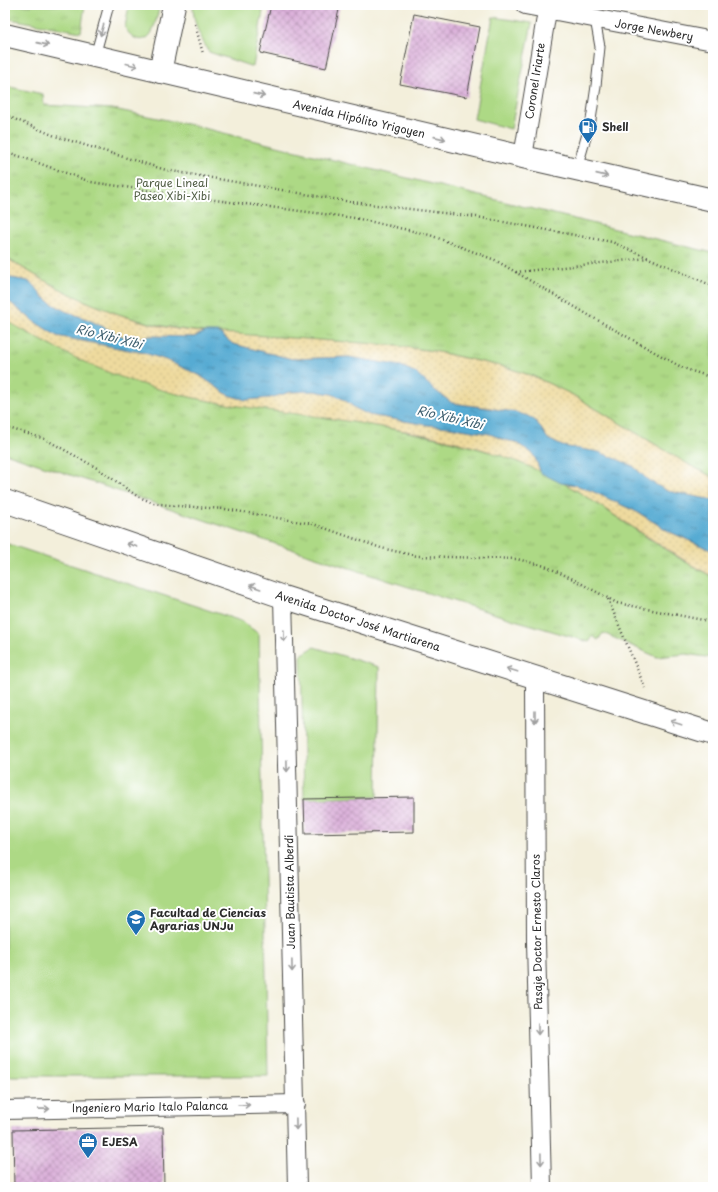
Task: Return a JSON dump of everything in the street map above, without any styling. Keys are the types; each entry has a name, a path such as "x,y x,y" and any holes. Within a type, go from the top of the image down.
{"main road":[{"path":"160,72 174,5"},
{"name":"Avenida Hipólito Yrigoyen","path":"5,35 523,158 713,200"},
{"name":"Avenida Doctor José Martiarena","path":"5,501 283,597 713,734"}],"street":[{"name":"Jorge Newbery","path":"525,5 713,41"},
{"name":"Coronel Iriarte","path":"523,158 547,8"},
{"name":"Juan Bautista Alberdi","path":"283,597 297,1187"},
{"name":"Pasaje Doctor Ernesto Claros","path":"535,678 536,942 542,1187"},
{"name":"Ingeniero Mario Italo Palanca","path":"5,1110 296,1104"}],"lane":[{"path":"94,56 109,5"},
{"path":"577,169 591,120 596,86 600,46 595,19"}],"path":[{"path":"193,18 203,54"},
{"path":"5,115 55,136 166,170 351,202 477,217 612,242 713,286"},
{"path":"5,151 90,182 355,218 430,235 495,260 683,368 713,378"},
{"path":"515,272 648,258"},
{"path":"5,427 45,439 97,468 137,496 153,503 225,509 313,524 381,548 417,556 517,560 545,566 571,578 617,603 713,622"},
{"path":"608,598 646,691"}],"green space":[{"path":"5,5 85,5 81,32 5,18"},
{"path":"129,5 160,5 153,30 147,38 143,40 135,38 125,27"},
{"path":"193,5 264,5 253,67 209,52 198,30 194,18"},
{"path":"493,17 532,23 511,129 474,119"},
{"name":"Parque Lineal Paseo Xibi-Xibi","path":"5,86 43,94 44,105 113,109 187,124 713,253 713,477 688,464 573,395 533,376 505,367 434,351 390,345 195,331 168,327 119,314 51,284 5,257"},
{"path":"5,320 40,340 112,374 171,393 252,408 313,416 404,431 493,453 547,475 577,491 661,547 713,577 713,658 686,654 657,657 603,633 598,640 593,636 589,642 442,598 5,453"},
{"path":"5,543 241,621 259,634 268,1076 5,1076"},
{"path":"314,647 379,667 377,797 304,799 301,655"}],"sand":[{"path":"5,257 76,296 126,317 178,329 205,332 194,337 124,337 89,320 65,311 51,303 28,281 5,277"},
{"path":"5,301 11,303 35,322 57,336 145,353 166,360 199,375 228,395 246,400 270,398 290,392 314,391 332,394 370,415 490,434 515,442 532,453 541,473 506,458 470,446 432,436 223,404 170,393 135,383 101,371 52,347 5,320"},
{"path":"218,332 390,345 434,351 505,367 533,376 573,395 688,464 713,477 713,500 667,491 648,480 633,466 562,446 548,439 536,421 492,408 452,403 416,373 401,366 349,357 292,359 233,344"},
{"path":"561,483 576,485 592,491 639,513 670,532 713,551 713,577 575,490"}],"water":[{"name":"Río Xibi Xibi","path":"5,277 28,281 35,286 42,296 51,303 65,311 89,320 124,337 194,337 205,332 218,332 233,344 292,359 349,357 401,366 416,373 452,403 515,412 528,416 536,421 548,439 562,446 599,452 633,466 648,480 667,491 713,500 713,551 670,532 639,513 592,491 576,485 561,483 541,473 532,453 515,442 490,434 369,415 332,394 314,391 290,392 270,398 246,400 228,395 199,375 166,360 145,353 57,336 35,322 11,303 5,301"}],"building":[{"path":"271,5 340,5 326,68 260,53"},
{"path":"414,14 480,27 467,97 400,84"},
{"path":"414,797 414,832 305,834 304,799"},
{"name":"EJESA","path":"163,1127 164,1187 14,1187 13,1130"}],"place":[{"name":"Shell","path":"588,144"},
{"name":"Facultad de Ciencias Agrarias UNJu","path":"136,936"},
{"name":"EJESA","path":"88,1159"}]}
